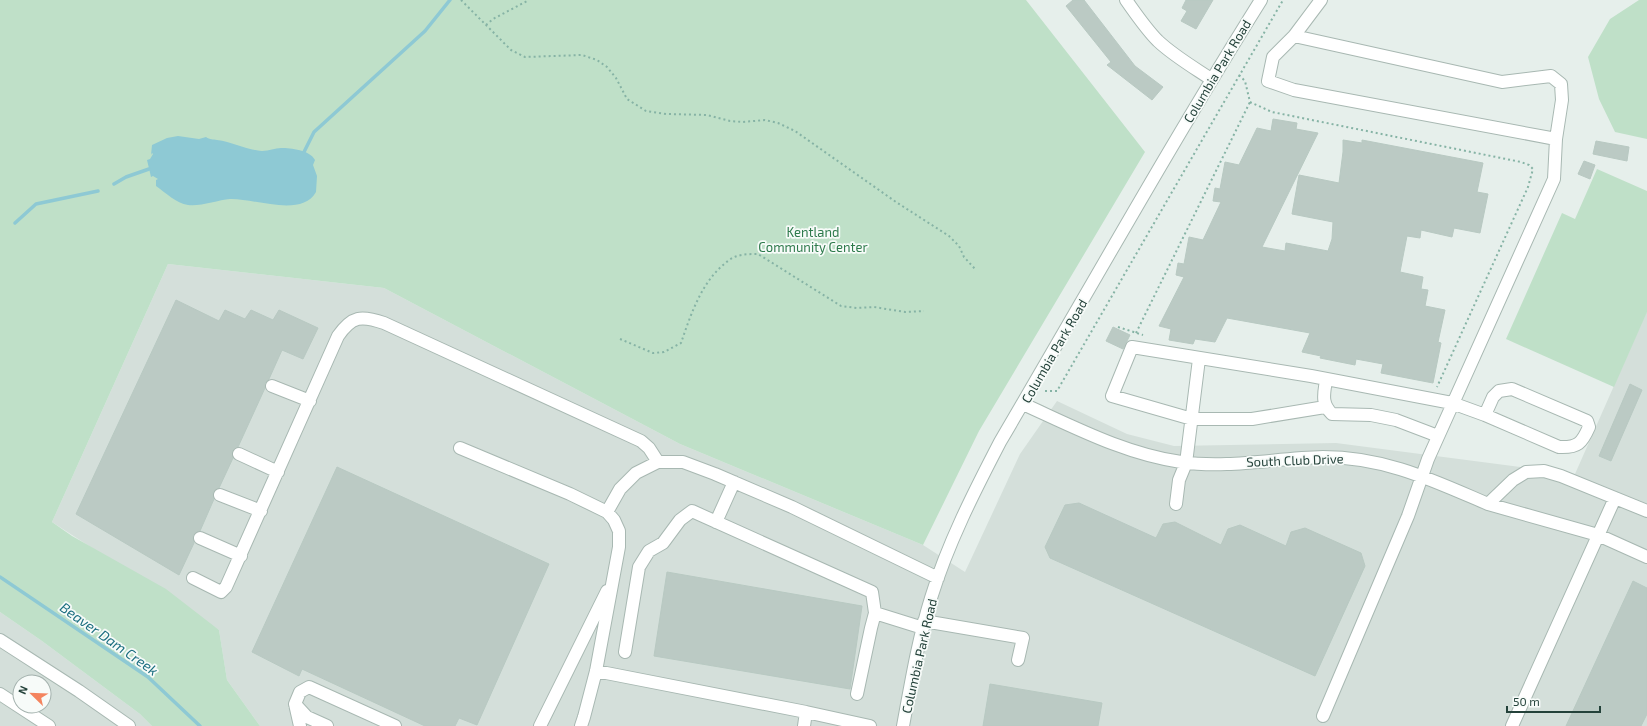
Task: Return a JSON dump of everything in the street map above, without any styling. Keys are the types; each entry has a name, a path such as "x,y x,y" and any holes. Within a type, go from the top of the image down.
{"street":[{"path":"1126,0 1147,28 1164,47 1211,79"},
{"name":"Columbia Park Road","path":"903,726 924,625 938,578 956,532 976,488 1032,388 1211,79 1261,0"},
{"path":"1321,0 1294,36 1273,57 1268,81 1294,90 1556,139"},
{"path":"1294,36 1502,82 1551,76 1561,84 1562,100 1556,139 1554,179 1452,403 1422,476 1408,516 1323,716"},
{"path":"193,578 221,592 226,588 338,336 343,329 355,319 371,318 384,323 641,440 649,448 658,462"},
{"path":"1325,407 1252,419 1192,419 1112,396 1132,347 1311,376 1452,403 1485,415 1560,447 1571,447 1583,441 1589,427 1587,421 1512,389 1499,390 1493,397 1485,415"},
{"path":"1176,504 1179,480 1186,463 1199,359"},
{"path":"1326,380 1324,394 1325,407 1332,414 1377,416 1396,420 1438,436"},
{"path":"272,386 310,401"},
{"name":"South Club Drive","path":"1023,404 1124,448 1156,458 1204,465 1293,458 1355,458 1392,466 1422,476 1488,504 1598,534 1647,557"},
{"path":"460,448 570,494 607,512 614,520 619,531 619,547 596,671 584,717 580,726"},
{"path":"239,454 278,472"},
{"path":"607,512 620,489 636,473 658,462 683,462 792,507 938,578"},
{"path":"1488,504 1514,480 1526,472 1544,471 1561,476 1647,511"},
{"path":"716,522 734,482"},
{"path":"220,495 261,511"},
{"path":"1512,726 1615,498"},
{"path":"625,652 639,567 649,551 663,543 680,520 692,511 872,592 875,613 870,628 856,694"},
{"path":"200,538 241,556"},
{"path":"540,726 613,577"},
{"path":"875,613 924,625 1023,638 1018,660"},
{"path":"0,640 79,691 129,726"},
{"path":"596,671 870,726"},
{"path":"300,726 295,704 300,692 309,687 395,726"},
{"path":"0,694 49,726"},
{"path":"295,704 307,717 327,726"},
{"path":"804,726 806,712"}],"path":[{"path":"461,0 511,50 525,57 582,55 597,60 607,67 616,78 627,99 646,110 666,114 707,115 730,121 743,122 765,120 778,123 789,128 949,236 959,246 964,257 976,270"},
{"path":"486,25 493,19 529,0"},
{"path":"1032,388 1057,391 1283,0"},
{"path":"1136,333 1250,102 1246,81 1239,75"},
{"path":"1250,102 1272,112 1521,162 1529,165 1533,169 1528,187 1436,389"},
{"path":"620,339 653,353 664,352 681,343 695,305 713,277 729,260 746,254 758,254 841,306 857,308 874,307 905,312 924,311"},
{"path":"1118,327 1143,336"}],"shaded area":[{"path":"168,264 384,288 680,444 923,545 965,572 1020,454 1057,401 1127,434 1174,446 1336,443 1575,474 1647,311 1647,726 260,726 227,680 219,630 52,522"},
{"path":"0,612 42,641 140,714 152,726 0,726"}],"green space":[{"name":"Kentland Community Center","path":"0,0 1026,0 1145,152 979,431 923,545 680,444 384,288 168,264 52,522 72,536 166,589 219,630 227,680 260,726 152,726 140,714 42,641 0,612"},
{"path":"1639,0 1647,0 1647,139 1615,132 1599,99 1588,57 1610,19"},
{"path":"1597,169 1647,191 1647,312 1614,387 1506,339 1562,213 1575,219"}],"water":[{"path":"178,136 199,139 206,137 262,151 285,148 305,152 315,160 313,165 317,176 316,192 309,200 300,204 289,205 276,205 240,199 230,199 198,205 188,205 179,202 156,186 156,180 158,179 153,176 151,177 147,160 150,159 153,154 152,153 151,155 152,145 167,138"}],"building":[{"path":"1073,0 1084,0 1135,66 1163,87 1152,100 1107,65 1111,62 1066,6"},
{"path":"1186,0 1213,0 1196,29 1181,21 1187,11 1182,8"},
{"path":"1273,119 1297,123 1296,129 1318,133 1262,247 1285,251 1286,243 1328,251 1332,239 1333,222 1292,214 1299,175 1339,183 1343,140 1362,143 1362,140 1483,163 1477,192 1488,194 1480,233 1454,228 1452,237 1421,230 1420,238 1407,236 1400,272 1423,277 1421,289 1428,290 1425,306 1445,310 1438,342 1441,343 1433,383 1381,373 1383,364 1356,359 1355,365 1320,358 1321,356 1302,352 1310,333 1227,318 1215,342 1195,339 1193,344 1169,340 1171,329 1159,326 1184,277 1176,275 1178,263 1184,264 1189,237 1203,240 1221,202 1213,201 1215,188 1220,189 1225,162 1239,165 1257,128 1271,131"},
{"path":"1596,141 1629,147 1627,161 1593,154"},
{"path":"1584,161 1595,165 1590,179 1578,174"},
{"path":"176,300 219,321 225,310 245,319 251,310 273,320 279,310 318,328 303,359 282,350 269,379 265,383 265,388 238,447 232,451 233,458 219,488 213,492 214,499 200,531 193,535 194,543 179,575 76,514"},
{"path":"1113,327 1130,335 1123,349 1106,341"},
{"path":"1630,384 1642,390 1611,461 1599,456"},
{"path":"337,467 549,564 477,725 459,718 455,726 425,726 302,669 299,676 252,652"},
{"path":"1079,503 1156,538 1163,524 1175,522 1221,545 1228,529 1240,525 1286,546 1291,532 1305,528 1361,553 1365,566 1315,676 1050,558 1045,547 1065,505"},
{"path":"667,572 862,606 850,689 654,656"},
{"path":"1633,581 1647,588 1647,714 1641,726 1566,726"},
{"path":"990,684 1102,703 1098,726 983,726"}],"waterway":[{"path":"304,152 314,132 425,31 450,0"},
{"path":"114,184 126,177 149,169"},
{"path":"15,223 36,204 98,191"},
{"name":"Beaver Dam Creek","path":"0,577 148,677 200,726"}]}
